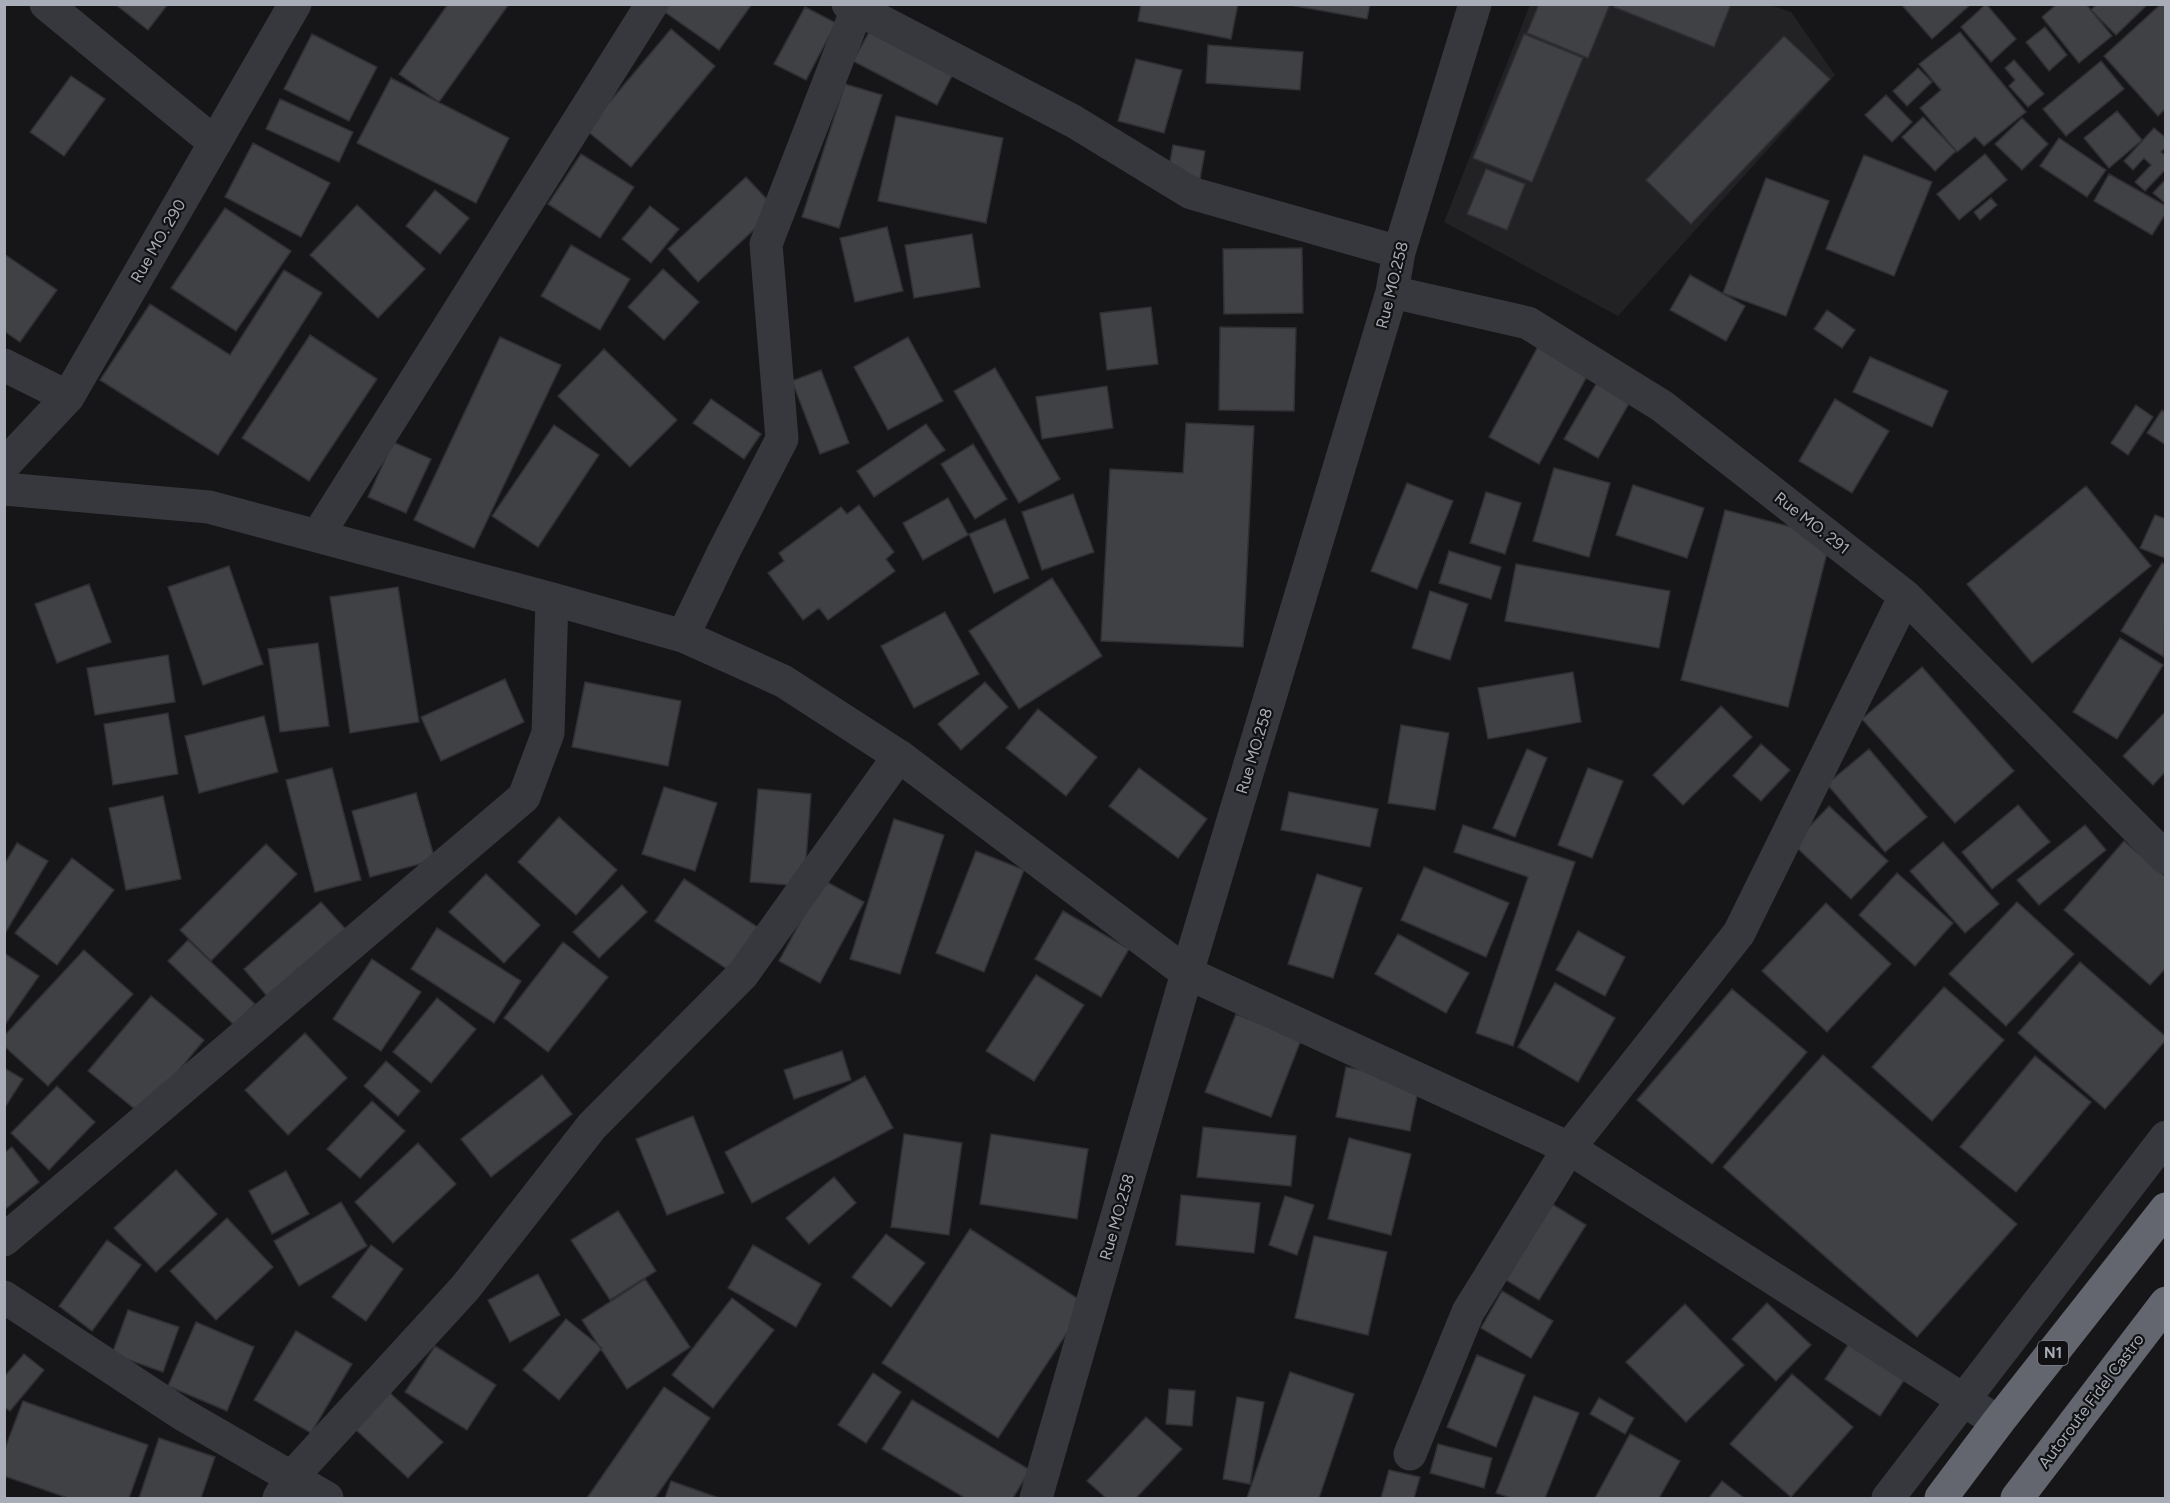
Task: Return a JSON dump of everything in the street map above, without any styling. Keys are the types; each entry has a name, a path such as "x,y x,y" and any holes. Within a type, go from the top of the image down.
{"highway":[{"name":"N1","path":"1941,1498 2166,1209"},
{"name":"Autoroute Fidel Castro","path":"2017,1498 2166,1303"}],"street":[{"path":"46,4 215,143"},
{"name":"Rue MO. 290","path":"4,465 68,397 295,4"},
{"path":"318,535 652,4"},
{"name":"Rue MO.258","path":"1036,1498 1187,973 1392,292 1399,252 1475,4"},
{"path":"683,636 782,439 766,244 855,6 1073,122 1191,193 1399,252"},
{"name":"Rue MO. 291","path":"1392,292 1528,323 1662,406 1905,596 2166,858"},
{"path":"4,365 68,397"},
{"path":"4,489 209,507 683,636 783,681 899,756 1187,973 1569,1148 1998,1422"},
{"path":"1410,1454 1468,1312 1569,1148 1739,933 1905,596"},
{"path":"4,1240 524,797 548,733 552,599"},
{"path":"285,1488 465,1288 592,1126 743,974 899,756"},
{"path":"1888,1498 2166,1137"},
{"path":"4,1297 182,1414 285,1488 327,1498"}],"shaded area":[{"path":"1530,5 1770,5 1791,12 1835,75 1618,316 1444,222"}],"building":[{"path":"115,4 168,4 148,30"},
{"path":"448,4 509,4 439,102 399,74"},
{"path":"666,4 752,4 719,50 662,10"},
{"path":"1141,4 1238,4 1231,39 1138,21"},
{"path":"1285,4 1370,4 1367,19"},
{"path":"1539,4 1610,4 1588,58 1527,33"},
{"path":"1615,4 1731,4 1714,47 1614,7"},
{"path":"1901,4 1971,4 1932,39"},
{"path":"1986,4 2016,39 1991,62 1961,27"},
{"path":"2057,4 2086,4 2112,36 2079,63 2042,17"},
{"path":"2097,4 2148,4 2116,35 2091,10"},
{"path":"2161,4 2166,4 2166,108 2158,116 2104,56"},
{"path":"805,7 836,23 806,80 774,64"},
{"path":"872,27 955,70 937,105 853,61"},
{"path":"2045,27 2067,55 2049,71 2026,42"},
{"path":"671,29 715,66 631,167 586,130"},
{"path":"1960,32 2026,112 1984,146 1975,137 1957,152 1920,108 1941,90 1919,64"},
{"path":"312,34 377,67 349,121 284,89"},
{"path":"1524,34 1583,58 1532,182 1473,158"},
{"path":"1784,36 1830,79 1691,224 1646,180"},
{"path":"1208,45 1303,52 1300,90 1206,83"},
{"path":"1136,59 1182,70 1164,133 1118,121"},
{"path":"2014,60 2044,94 2028,107 2009,86 2015,80 2005,68"},
{"path":"2101,61 2124,89 2066,136 2043,109"},
{"path":"1918,68 1932,82 1907,106 1893,91"},
{"path":"71,76 105,99 64,156 30,132"},
{"path":"391,78 509,138 476,203 357,143"},
{"path":"845,84 882,95 839,228 802,217"},
{"path":"1886,95 1912,122 1892,142 1865,115"},
{"path":"280,99 353,132 339,162 266,129"},
{"path":"2117,111 2142,140 2109,168 2084,138"},
{"path":"896,116 1003,138 986,223 878,201"},
{"path":"1923,117 1956,151 1935,171 1902,137"},
{"path":"2022,118 2048,144 2022,170 1995,144"},
{"path":"2154,128 2166,138 2166,147 2161,152 2166,156 2166,169 2145,191 2135,182 2151,165 2144,158 2133,170 2124,161"},
{"path":"2059,138 2106,170 2087,197 2040,166"},
{"path":"253,143 330,183 301,237 225,197"},
{"path":"1173,145 1205,151 1200,179 1168,173"},
{"path":"581,154 634,187 600,238 548,204"},
{"path":"1985,154 2007,180 1959,220 1937,194"},
{"path":"1864,155 1932,182 1894,276 1826,249"},
{"path":"1486,169 1525,184 1507,230 1467,214"},
{"path":"2109,174 2166,206 2166,213 2152,235 2094,201"},
{"path":"746,177 776,209 698,282 668,249"},
{"path":"1766,178 1829,201 1786,316 1723,293"},
{"path":"2166,179 2166,204 2153,193"},
{"path":"435,190 469,218 440,254 406,226"},
{"path":"1991,198 1997,205 1980,220 1974,212"},
{"path":"357,205 425,269 378,318 310,255"},
{"path":"650,206 679,229 651,263 622,239"},
{"path":"225,208 291,251 236,331 171,288"},
{"path":"887,227 903,291 855,302 840,238"},
{"path":"972,234 980,287 914,298 905,245"},
{"path":"571,245 630,279 600,330 541,296"},
{"path":"1302,248 1303,313 1224,314 1223,249"},
{"path":"4,254 57,290 20,342 4,331"},
{"path":"663,269 699,302 664,340 628,307"},
{"path":"284,270 322,293 218,455 100,380 150,304 230,355"},
{"path":"1690,275 1745,306 1726,341 1670,310"},
{"path":"1151,307 1158,364 1107,370 1100,313"},
{"path":"1827,310 1855,330 1842,348 1814,329"},
{"path":"1220,327 1296,328 1294,411 1219,410"},
{"path":"310,335 377,379 309,481 242,438"},
{"path":"500,337 561,365 474,548 414,520"},
{"path":"908,337 943,401 888,430 854,367"},
{"path":"1541,341 1592,367 1539,464 1489,437"},
{"path":"604,349 677,420 630,467 558,396"},
{"path":"1870,357 1948,391 1932,427 1853,392"},
{"path":"995,368 1060,479 1019,503 954,391"},
{"path":"821,370 849,443 820,454 792,381"},
{"path":"1599,379 1632,398 1598,458 1564,439"},
{"path":"1107,386 1113,428 1042,439 1036,397"},
{"path":"711,399 761,434 744,459 693,423"},
{"path":"1835,399 1889,431 1852,493 1799,461"},
{"path":"2136,405 2153,417 2128,455 2111,443"},
{"path":"2162,410 2166,413 2166,445 2147,433"},
{"path":"1186,423 1254,426 1243,647 1101,641 1110,469 1183,473"},
{"path":"926,424 945,450 874,497 857,471"},
{"path":"554,425 599,455 538,547 492,516"},
{"path":"393,442 431,459 406,513 368,497"},
{"path":"973,444 1007,499 975,519 941,464"},
{"path":"1554,468 1610,483 1589,557 1533,541"},
{"path":"1407,483 1453,501 1417,589 1371,571"},
{"path":"1633,485 1704,508 1687,558 1616,535"},
{"path":"2086,486 2151,566 2032,663 1967,584"},
{"path":"1486,492 1521,503 1505,554 1470,543"},
{"path":"1073,494 1094,552 1042,570 1022,512"},
{"path":"948,498 968,535 923,560 903,523"},
{"path":"859,505 894,552 886,559 895,571 828,620 819,608 803,620 768,573 784,561 779,553 841,507 847,514"},
{"path":"1725,510 1831,537 1788,707 1681,680"},
{"path":"2155,515 2166,519 2165,558 2140,548"},
{"path":"1005,519 1029,578 994,593 969,534"},
{"path":"1449,551 1501,567 1491,599 1439,583"},
{"path":"2162,563 2166,565 2164,657 2121,631"},
{"path":"1516,564 1670,591 1659,648 1505,621"},
{"path":"229,566 263,664 203,685 168,587"},
{"path":"1052,578 1102,656 1019,709 969,631"},
{"path":"89,584 111,642 57,663 35,604"},
{"path":"398,587 419,722 350,733 330,597"},
{"path":"1430,591 1468,604 1450,660 1412,648"},
{"path":"945,612 979,674 914,708 881,646"},
{"path":"2120,638 2163,665 2117,739 2073,712"},
{"path":"318,643 329,726 280,732 268,649"},
{"path":"168,655 175,702 95,715 87,668"},
{"path":"1922,667 2014,771 1955,823 1862,719"},
{"path":"1573,672 1581,722 1488,739 1478,688"},
{"path":"505,679 524,722 441,761 421,717"},
{"path":"585,682 681,701 668,766 572,747"},
{"path":"985,682 1008,707 961,750 938,724"},
{"path":"1721,706 1752,737 1683,805 1653,775"},
{"path":"1038,709 1097,757 1066,796 1006,748"},
{"path":"2166,711 2166,771 2153,785 2123,756"},
{"path":"168,713 178,774 113,785 104,724"},
{"path":"264,716 278,772 199,793 185,736"},
{"path":"1401,725 1449,733 1435,810 1388,803"},
{"path":"1761,744 1790,770 1761,801 1733,776"},
{"path":"1527,749 1547,758 1515,837 1493,828"},
{"path":"1869,749 1927,817 1885,852 1827,784"},
{"path":"332,768 361,880 315,892 286,780"},
{"path":"1139,768 1207,819 1178,858 1109,806"},
{"path":"1588,768 1623,781 1592,858 1558,845"},
{"path":"664,787 717,803 695,871 642,854"},
{"path":"758,789 811,794 804,886 750,882"},
{"path":"1289,792 1378,809 1370,847 1281,830"},
{"path":"416,793 435,860 370,877 352,811"},
{"path":"163,796 181,879 126,890 109,808"},
{"path":"2018,805 2050,842 1992,889 1962,852"},
{"path":"1829,806 1888,861 1851,899 1793,844"},
{"path":"559,817 617,870 576,915 518,862"},
{"path":"894,819 944,835 900,974 850,959"},
{"path":"1463,825 1575,862 1513,1046 1476,1033 1528,877 1454,852"},
{"path":"2085,825 2106,850 2039,905 2017,880"},
{"path":"2124,841 2166,877 2166,971 2164,970 2150,985 2064,910"},
{"path":"1943,842 1999,904 1965,933 1910,871"},
{"path":"17,843 48,861 4,935 4,865"},
{"path":"266,844 297,874 211,961 180,930"},
{"path":"976,851 1024,870 984,972 936,953"},
{"path":"72,858 114,890 57,965 15,933"},
{"path":"1424,867 1509,903 1486,957 1401,920"},
{"path":"1897,873 1953,923 1915,966 1859,915"},
{"path":"486,874 540,925 504,963 449,912"},
{"path":"1317,874 1362,888 1333,978 1288,964"},
{"path":"684,879 762,930 733,973 655,921"},
{"path":"823,880 864,902 820,983 779,961"},
{"path":"622,885 647,912 599,958 573,932"},
{"path":"321,902 350,934 272,1002 244,969"},
{"path":"2017,902 2074,954 2006,1026 1949,974"},
{"path":"1826,903 1891,964 1827,1032 1762,971"},
{"path":"1063,911 1129,949 1101,997 1035,959"},
{"path":"437,928 521,981 494,1023 411,969"},
{"path":"1578,931 1625,957 1605,996 1556,970"},
{"path":"1398,934 1469,973 1446,1013 1375,974"},
{"path":"188,940 255,1004 234,1025 168,961"},
{"path":"563,942 608,977 548,1052 504,1018"},
{"path":"84,950 133,994 48,1086 4,1046 4,1036"},
{"path":"4,953 39,976 4,1026"},
{"path":"372,959 421,992 381,1051 333,1019"},
{"path":"2080,962 2166,1037 2166,1040 2105,1109 2018,1033"},
{"path":"1036,975 1084,1005 1034,1081 986,1051"},
{"path":"1555,983 1615,1018 1578,1082 1518,1047"},
{"path":"1944,987 2004,1040 1932,1121 1872,1067"},
{"path":"1732,989 1807,1052 1712,1164 1637,1100"},
{"path":"151,996 204,1040 142,1115 88,1071"},
{"path":"437,998 476,1029 431,1083 393,1052"},
{"path":"1236,1014 1301,1040 1271,1117 1205,1092"},
{"path":"305,1033 347,1078 288,1135 245,1090"},
{"path":"842,1051 851,1080 794,1099 784,1070"},
{"path":"1823,1055 2017,1224 1917,1337 1723,1167"},
{"path":"2035,1056 2091,1102 2016,1192 1960,1147"},
{"path":"386,1061 420,1091 398,1116 364,1086"},
{"path":"1346,1067 1420,1081 1410,1131 1336,1117"},
{"path":"4,1068 23,1079 4,1109"},
{"path":"542,1075 572,1114 491,1177 461,1139"},
{"path":"865,1076 893,1128 752,1203 725,1152"},
{"path":"57,1086 95,1122 49,1170 11,1133"},
{"path":"372,1101 405,1131 360,1178 327,1149"},
{"path":"693,1116 724,1193 667,1215 636,1139"},
{"path":"1203,1127 1296,1136 1291,1186 1197,1177"},
{"path":"904,1134 962,1143 949,1235 891,1227"},
{"path":"991,1134 1088,1149 1077,1219 980,1204"},
{"path":"1349,1138 1411,1154 1391,1235 1328,1219"},
{"path":"418,1143 456,1184 393,1243 355,1202"},
{"path":"12,1147 39,1182 4,1210 4,1153"},
{"path":"176,1170 217,1214 156,1272 114,1228"},
{"path":"286,1171 309,1214 272,1234 249,1191"},
{"path":"834,1177 856,1203 809,1244 786,1218"},
{"path":"1181,1195 1260,1203 1254,1253 1176,1245"},
{"path":"1285,1196 1314,1205 1297,1255 1269,1245"},
{"path":"341,1202 367,1246 299,1286 274,1241"},
{"path":"1552,1204 1586,1225 1539,1300 1506,1280"},
{"path":"618,1211 656,1271 610,1300 571,1240"},
{"path":"227,1218 273,1267 216,1320 170,1271"},
{"path":"970,1229 1086,1304 998,1438 882,1363"},
{"path":"886,1234 925,1263 891,1307 852,1277"},
{"path":"1314,1236 1387,1252 1368,1335 1295,1318"},
{"path":"107,1240 141,1265 92,1331 59,1306"},
{"path":"371,1245 403,1269 366,1321 332,1297"},
{"path":"753,1245 821,1284 796,1327 728,1288"},
{"path":"538,1274 560,1315 510,1342 488,1300"},
{"path":"645,1279 690,1347 627,1389 582,1320"},
{"path":"1502,1291 1553,1321 1531,1358 1481,1328"},
{"path":"732,1298 774,1330 713,1408 672,1375"},
{"path":"1767,1303 1811,1345 1776,1381 1732,1339"},
{"path":"1685,1304 1744,1365 1686,1422 1626,1362"},
{"path":"128,1310 179,1327 163,1372 112,1354"},
{"path":"566,1319 602,1348 559,1400 523,1370"},
{"path":"196,1322 254,1347 227,1411 168,1386"},
{"path":"296,1331 352,1364 311,1433 254,1400"},
{"path":"1850,1342 1905,1379 1880,1416 1825,1379"},
{"path":"435,1346 496,1385 467,1430 405,1392"},
{"path":"24,1354 44,1370 10,1411 4,1407 4,1377"},
{"path":"1477,1355 1525,1375 1496,1447 1447,1427"},
{"path":"1290,1372 1354,1394 1319,1498 1247,1498"},
{"path":"873,1373 901,1392 866,1443 838,1425"},
{"path":"1792,1374 1853,1427 1791,1497 1730,1444"},
{"path":"664,1387 710,1418 655,1498 587,1498"},
{"path":"1169,1389 1195,1391 1192,1426 1166,1424"},
{"path":"389,1392 443,1442 408,1478 355,1429"},
{"path":"1534,1396 1579,1413 1545,1498 1511,1498 1496,1493"},
{"path":"1237,1397 1264,1402 1250,1484 1223,1479"},
{"path":"1599,1398 1634,1418 1625,1434 1590,1414"},
{"path":"912,1400 1030,1470 1013,1498 965,1498 882,1449"},
{"path":"23,1401 148,1445 129,1498 68,1498 4,1476 4,1451"},
{"path":"1146,1417 1182,1449 1136,1498 1106,1498 1087,1481"},
{"path":"1630,1434 1680,1461 1659,1498 1595,1498"},
{"path":"159,1438 215,1457 201,1498 139,1498"},
{"path":"1438,1444 1492,1458 1484,1488 1430,1473"},
{"path":"1389,1470 1420,1477 1414,1498 1381,1498"},
{"path":"671,1481 719,1498 665,1498"},
{"path":"1722,1481 1744,1498 1709,1498"}]}
